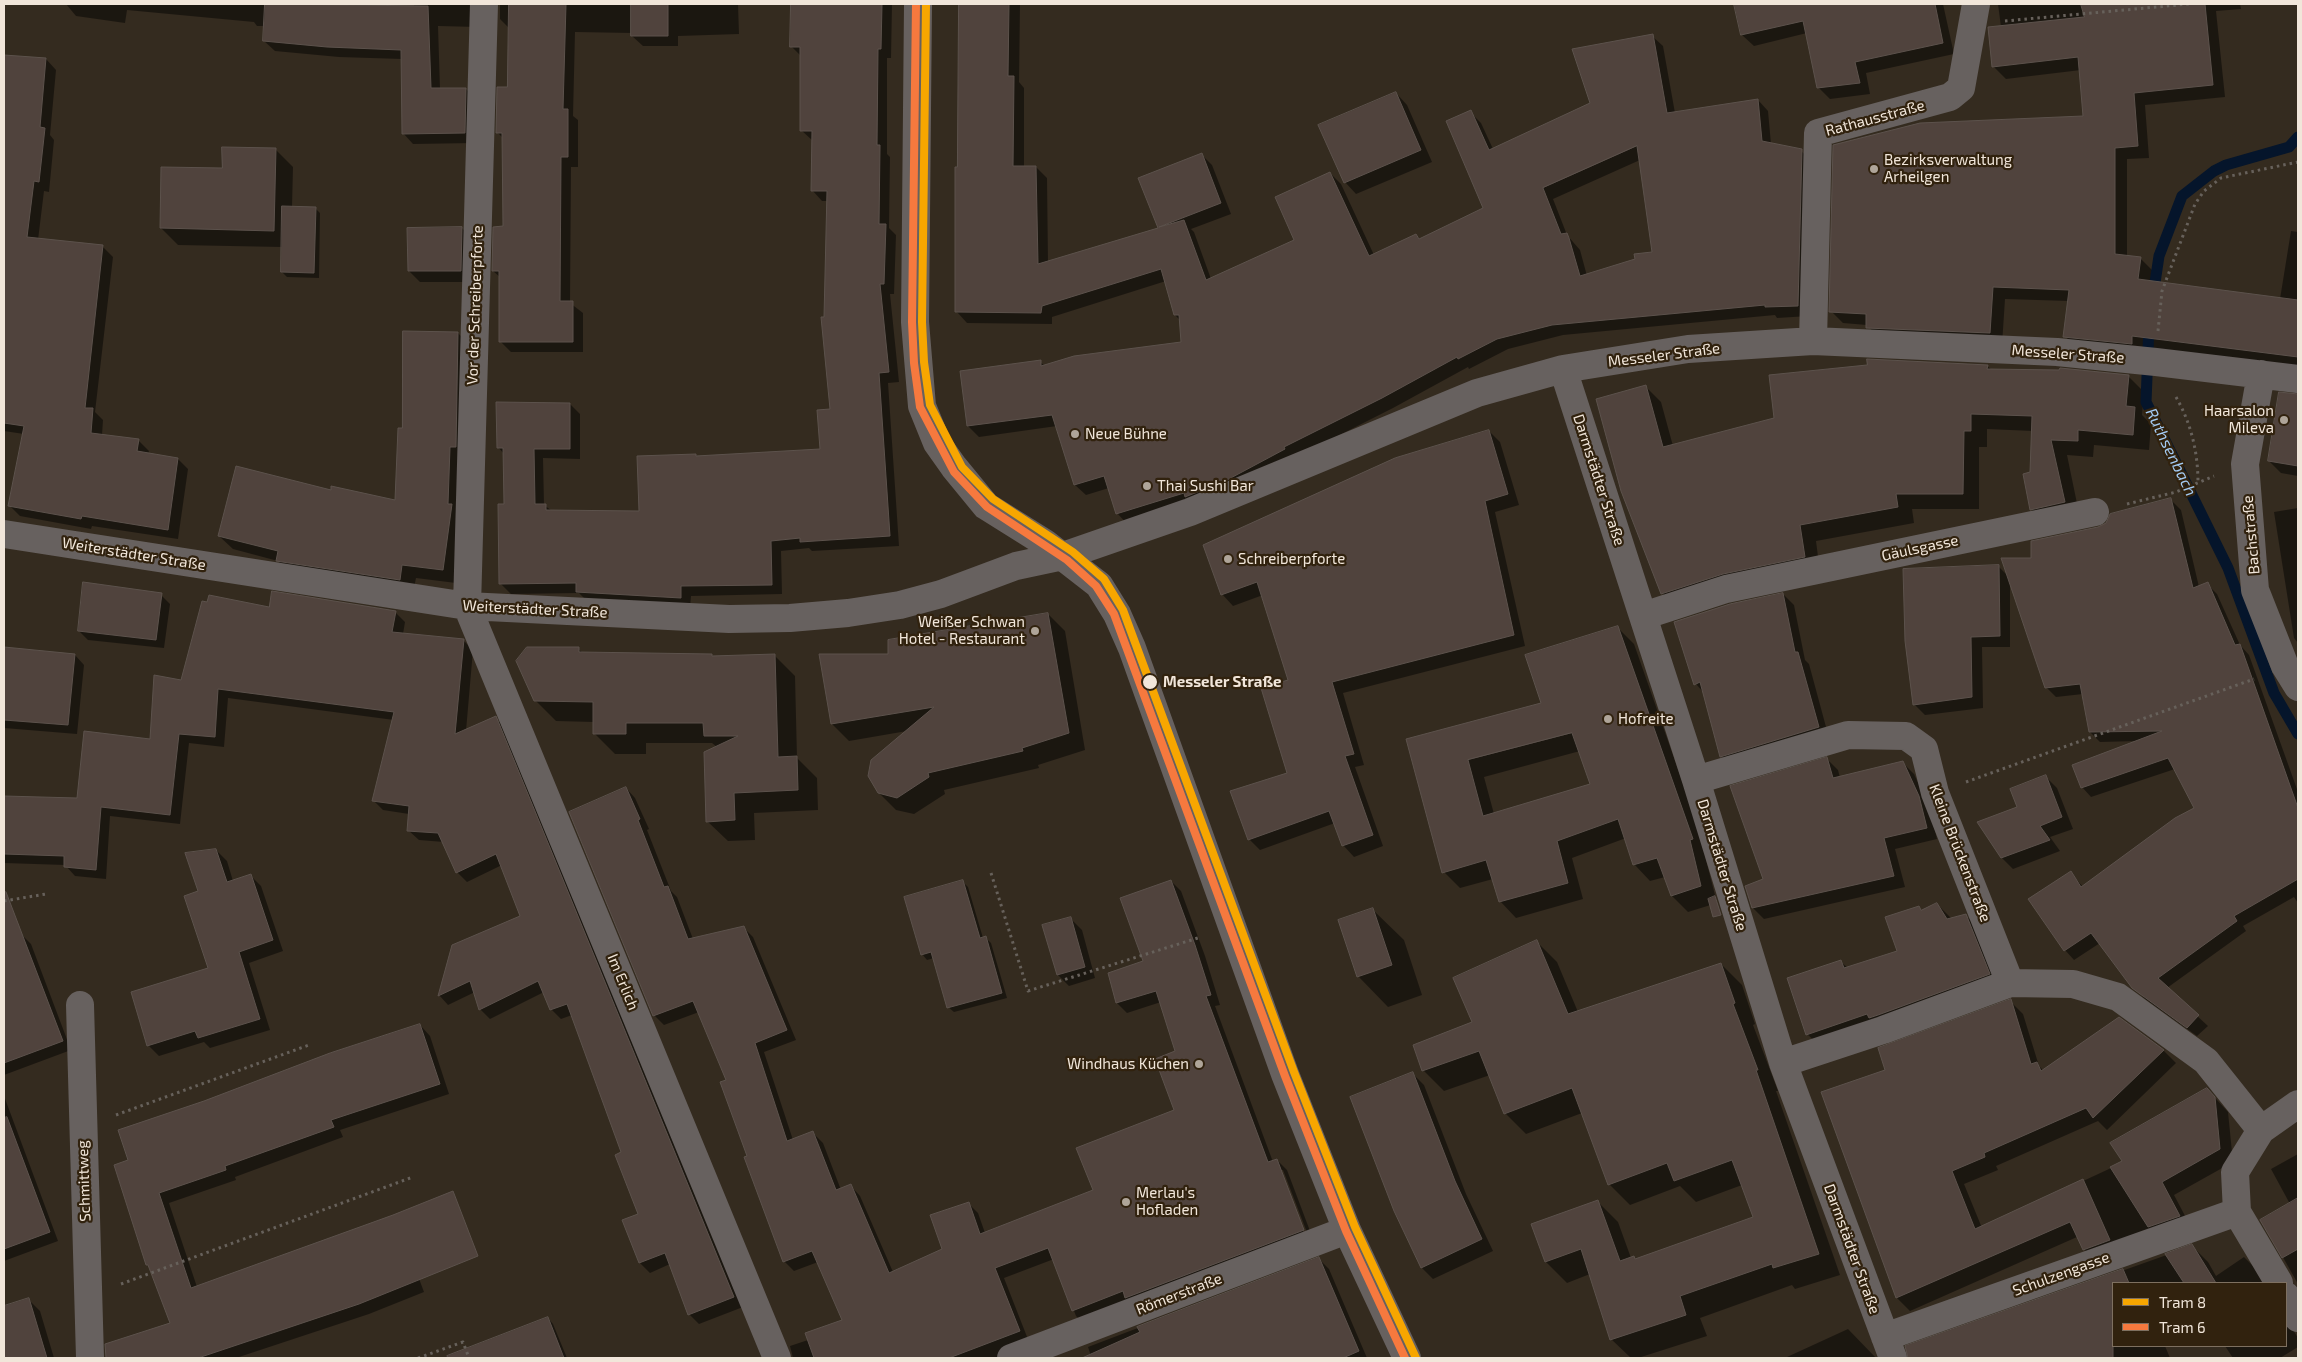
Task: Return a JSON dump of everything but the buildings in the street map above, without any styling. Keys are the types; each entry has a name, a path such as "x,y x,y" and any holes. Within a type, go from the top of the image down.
{"street":[{"name":"Vor der Schreiberpforte","path":"467,606 484,4"},
{"path":"918,4 916,322 922,406 937,443 986,506 1063,556 1099,586 1117,614 1132,648 1285,1074 1347,1230 1407,1358"},
{"name":"Rathausstraße","path":"1813,341 1818,133 1950,97 1961,88 1975,14"},
{"name":"Messeler Straße","path":"1063,556 1190,512 1477,393 1563,369 1688,350 1813,341 2057,352 2125,358 2298,379"},
{"name":"Darmstädter Straße","path":"1563,369 1696,780 1783,1064 1889,1348"},
{"name":"Bachstraße","path":"2261,374 2245,464 2255,590 2285,666 2298,687"},
{"name":"Gäulsgasse","path":"1643,616 1726,588 2095,512"},
{"name":"Weiterstädter Straße","path":"4,534 467,606 729,619 848,613 900,605 941,594 1016,566 1063,556"},
{"name":"Im Erlich","path":"467,606 777,1358"},
{"name":"Kleine Brückenstraße","path":"1696,780 1848,735 1906,736 1924,749 1934,793 2010,983"},
{"path":"1783,1064 1883,1030 2010,983 2073,984 2118,997 2206,1061 2261,1130"},
{"name":"Schmittweg","path":"80,1005 90,1358"},
{"path":"2277,1282 2237,1212 2235,1172 2261,1130 2298,1104"},
{"name":"Schulzengasse","path":"1889,1348 2237,1212"},
{"name":"Römerstraße","path":"1011,1358 1347,1230"},
{"path":"2287,1298 2298,1318"}],"path":[{"path":"1975,14 2189,4"},
{"path":"2158,333 2162,291 2192,212 2204,191 2221,178 2298,162"},
{"path":"2095,512 2176,492 2198,483 2198,458 2185,412"},
{"path":"1934,793 2254,680"},
{"path":"991,873 1028,991 1232,927"},
{"path":"4,901 46,894"},
{"path":"82,1127 309,1045"},
{"path":"88,1296 413,1177"},
{"path":"418,1358 462,1342 469,1358"}],"waterway":[{"name":"Ruthsenbach","path":"2153,296 2159,256 2182,196 2214,171 2226,165 2289,147 2298,137"},
{"name":"Ruthsenbach","path":"2149,325 2146,402 2228,568 2274,693 2298,734"}],"tram line":[{"name":"6","path":"916,4 912,322 914,363 920,407 954,472 987,507 1067,560 1096,586 1114,614 1285,1076 1346,1231 1405,1358"},
{"name":"8","path":"926,4 922,322 924,362 930,405 962,467 993,499 1073,552 1104,579 1123,610 1294,1072 1355,1227 1416,1358"}],"place":[{"name":"Bezirksverwaltung Arheilgen","path":"1874,169"},
{"name":"Haarsalon Mileva","path":"2284,420"},
{"name":"Neue Bühne","path":"1075,434"},
{"name":"Thai Sushi Bar","path":"1147,486"},
{"name":"Schreiberpforte","path":"1228,559"},
{"name":"Weißer Schwan Hotel - Restaurant","path":"1035,631"},
{"name":"Messeler Straße","path":"1150,682"},
{"name":"Hofreite","path":"1608,719"},
{"name":"Windhaus Küchen","path":"1199,1064"},
{"name":"Merlau's Hofladen","path":"1126,1202"}]}
